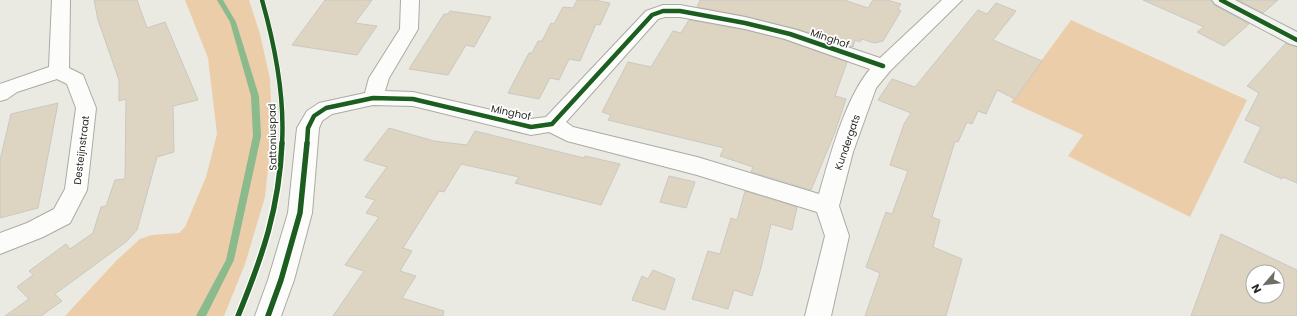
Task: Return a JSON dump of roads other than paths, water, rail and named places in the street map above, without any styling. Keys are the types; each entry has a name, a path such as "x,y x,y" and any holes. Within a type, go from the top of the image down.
{"main road":[{"path":"1221,0 1297,40"}],"street":[{"path":"0,94 10,87 59,71 61,0"},
{"path":"373,98 379,78 409,29 410,0"},
{"name":"Kundergats","path":"827,206 842,152 867,86 883,66 952,0"},
{"name":"Minghof","path":"268,316 281,280 300,213 308,128 310,122 319,112 326,108 373,98 413,98 530,127 552,124 652,15 663,11 680,11 716,17 790,34 883,66"},
{"name":"Desteijnstraat","path":"0,244 34,230 62,216 76,190 86,108 76,80 59,71"},
{"path":"552,124 568,133 697,166 827,206 837,236 818,316"}],"waterway":[{"path":"201,316 230,260 257,136 255,96 233,22 220,0"}]}
